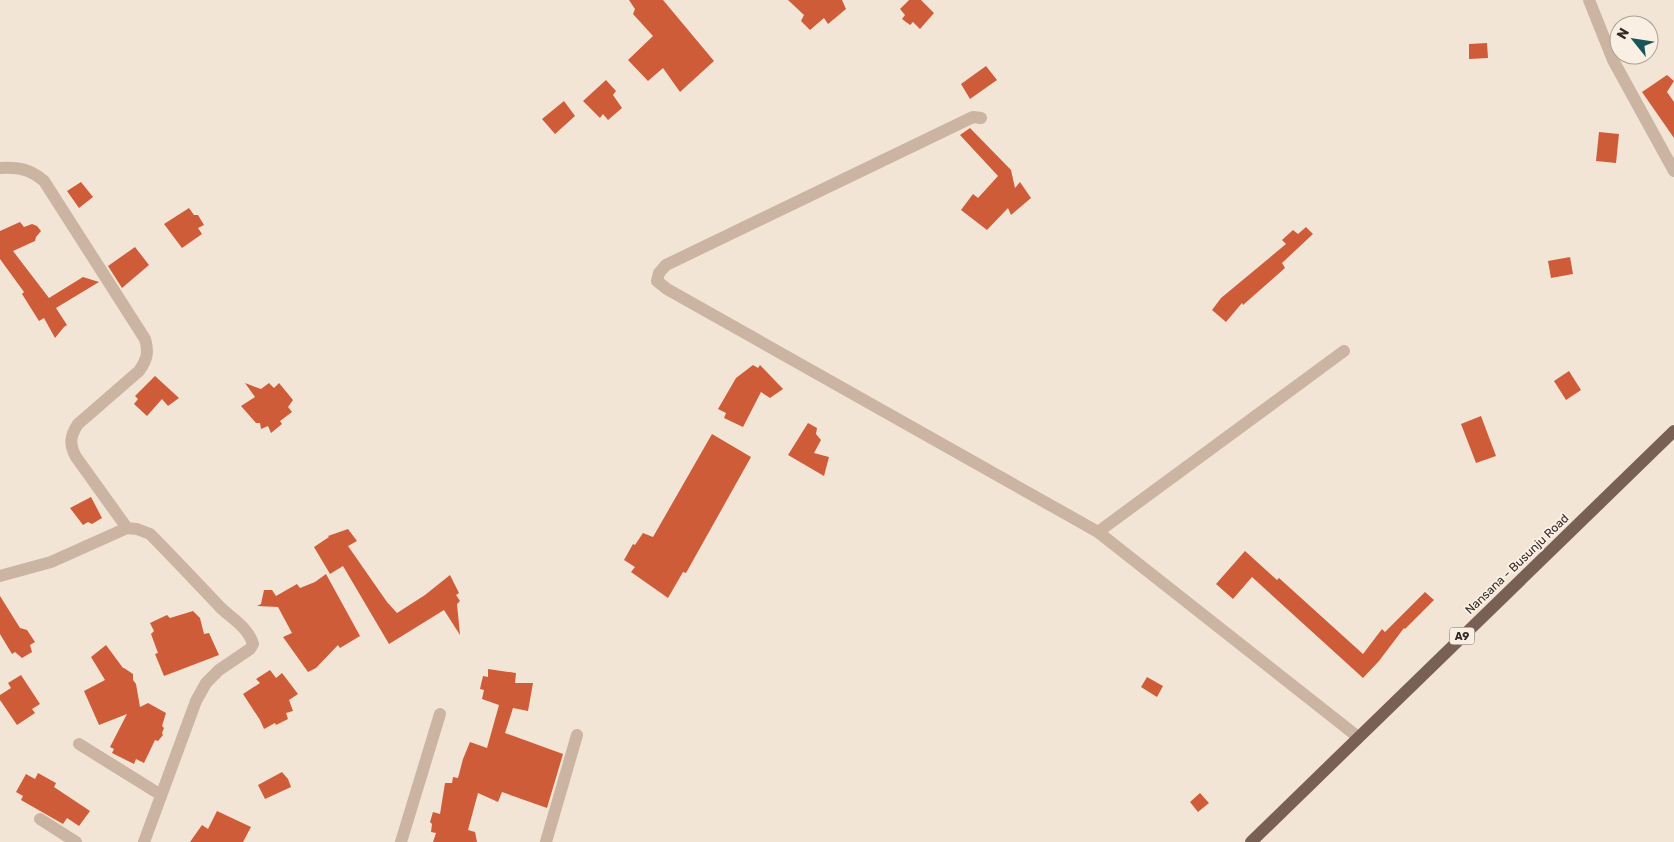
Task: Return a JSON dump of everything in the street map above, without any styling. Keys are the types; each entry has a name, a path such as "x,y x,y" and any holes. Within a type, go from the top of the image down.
{"main road":[{"name":"Nansana - Busunju Road","path":"1251,842 1674,431"}],"street":[{"path":"1589,0 1613,60 1674,171"},
{"path":"981,118 973,116 666,265 659,273 657,281 1098,532 1358,737"},
{"path":"0,168 17,167 26,169 34,172 44,181 145,339 148,355 139,371 78,424 70,438 71,448 76,457 127,528"},
{"path":"1098,532 1344,351"},
{"path":"0,576 51,562 127,528 137,529 150,534 222,609 242,626 251,638 253,644 250,649 219,670 206,683 196,701 144,842"},
{"path":"401,842 440,714"},
{"path":"546,842 577,735"},
{"path":"79,744 161,794"},
{"path":"40,819 76,842"}],"building":[{"path":"629,0 663,0 714,61 680,92 663,68 648,81 628,60 653,36 633,14 635,9"},
{"path":"788,0 842,0 846,9 828,24 824,18 810,30 801,21 804,15"},
{"path":"909,0 921,0 934,13 920,29 913,22 910,25 902,19 905,15 900,9"},
{"path":"1487,43 1488,58 1469,59 1469,44"},
{"path":"986,66 997,80 970,99 961,84"},
{"path":"1667,75 1674,81 1667,92 1674,102 1674,138 1642,92"},
{"path":"606,80 616,91 613,95 622,108 608,120 603,114 600,118 583,101"},
{"path":"564,101 575,116 555,134 542,119"},
{"path":"970,128 1011,170 1015,188 1020,182 1031,198 1011,215 1008,208 987,230 961,210 973,194 978,198 998,176 960,135"},
{"path":"1599,132 1619,134 1616,163 1596,161"},
{"path":"81,182 93,197 79,208 67,191"},
{"path":"189,208 194,215 198,215 204,225 198,228 202,234 182,248 164,224"},
{"path":"20,222 24,227 32,224 37,226 41,231 35,241 13,251 49,298 83,277 99,282 56,308 67,325 55,338 44,318 39,321 22,294 24,292 0,259 0,231"},
{"path":"1306,227 1313,234 1282,263 1285,268 1243,305 1242,303 1226,322 1212,310 1221,298 1286,244 1282,240 1293,230 1298,234"},
{"path":"135,247 149,265 122,288 108,266"},
{"path":"1570,257 1573,274 1551,278 1548,261"},
{"path":"753,365 758,368 760,365 783,389 770,398 761,392 743,427 724,418 726,413 718,409 736,378"},
{"path":"1569,371 1581,390 1566,400 1554,381"},
{"path":"155,376 179,398 168,406 162,399 147,416 134,404 138,399 135,396"},
{"path":"245,383 261,389 269,383 274,388 279,383 293,400 288,407 292,412 280,421 282,424 271,433 268,426 261,429 260,423 256,423 241,406 255,397"},
{"path":"1481,416 1496,456 1476,463 1461,424"},
{"path":"808,423 817,428 816,434 821,440 814,453 829,457 824,476 788,455"},
{"path":"712,434 751,457 686,573 683,572 668,598 631,572 635,567 624,560 633,544 635,545 643,533 653,537"},
{"path":"91,497 102,518 92,524 88,522 83,525 70,508"},
{"path":"348,529 357,541 348,546 387,602 397,613 425,595 450,575 459,593 456,595 460,601 457,604 460,635 444,610 389,644 343,566 330,574 314,547 328,536"},
{"path":"1245,551 1277,580 1279,578 1363,654 1382,629 1385,632 1425,592 1434,600 1404,628 1379,661 1363,678 1252,577 1233,599 1216,584"},
{"path":"326,574 360,636 340,648 338,645 316,668 308,672 283,637 292,633 278,607 257,606 261,604 264,590 272,590 276,596 297,584 300,588 315,582"},
{"path":"0,596 20,628 27,630 35,642 30,645 32,652 22,658 15,652 12,654 0,634"},
{"path":"193,611 200,618 204,634 209,633 219,655 164,676 155,654 158,653 151,634 154,631 150,623 167,615 170,618"},
{"path":"106,645 123,668 133,674 140,707 148,703 166,713 162,726 164,728 163,735 158,741 155,740 144,763 136,759 134,764 112,753 114,749 110,747 127,714 99,725 84,691 105,680 91,657"},
{"path":"488,669 516,673 515,683 533,683 528,711 513,708 505,733 563,754 547,808 502,792 498,802 478,793 468,830 475,832 477,842 433,842 436,833 431,832 432,824 430,822 433,812 440,814 445,783 452,783 453,777 458,778 470,742 487,748 499,705 482,699 484,690 480,689 483,676 488,677"},
{"path":"270,670 276,678 282,673 298,694 289,700 293,711 286,713 288,719 264,729 243,694 260,683 256,679"},
{"path":"21,675 40,704 32,709 35,713 17,725 0,700 0,695 11,688 8,683"},
{"path":"1147,677 1163,686 1157,697 1141,687"},
{"path":"282,772 288,779 291,787 265,799 258,785"},
{"path":"38,773 56,783 54,787 90,811 79,826 67,818 63,824 21,800 23,796 16,792 26,774 35,779"},
{"path":"1200,793 1209,803 1198,812 1190,802"},
{"path":"217,811 251,827 243,842 190,842 202,825 208,829"}]}
